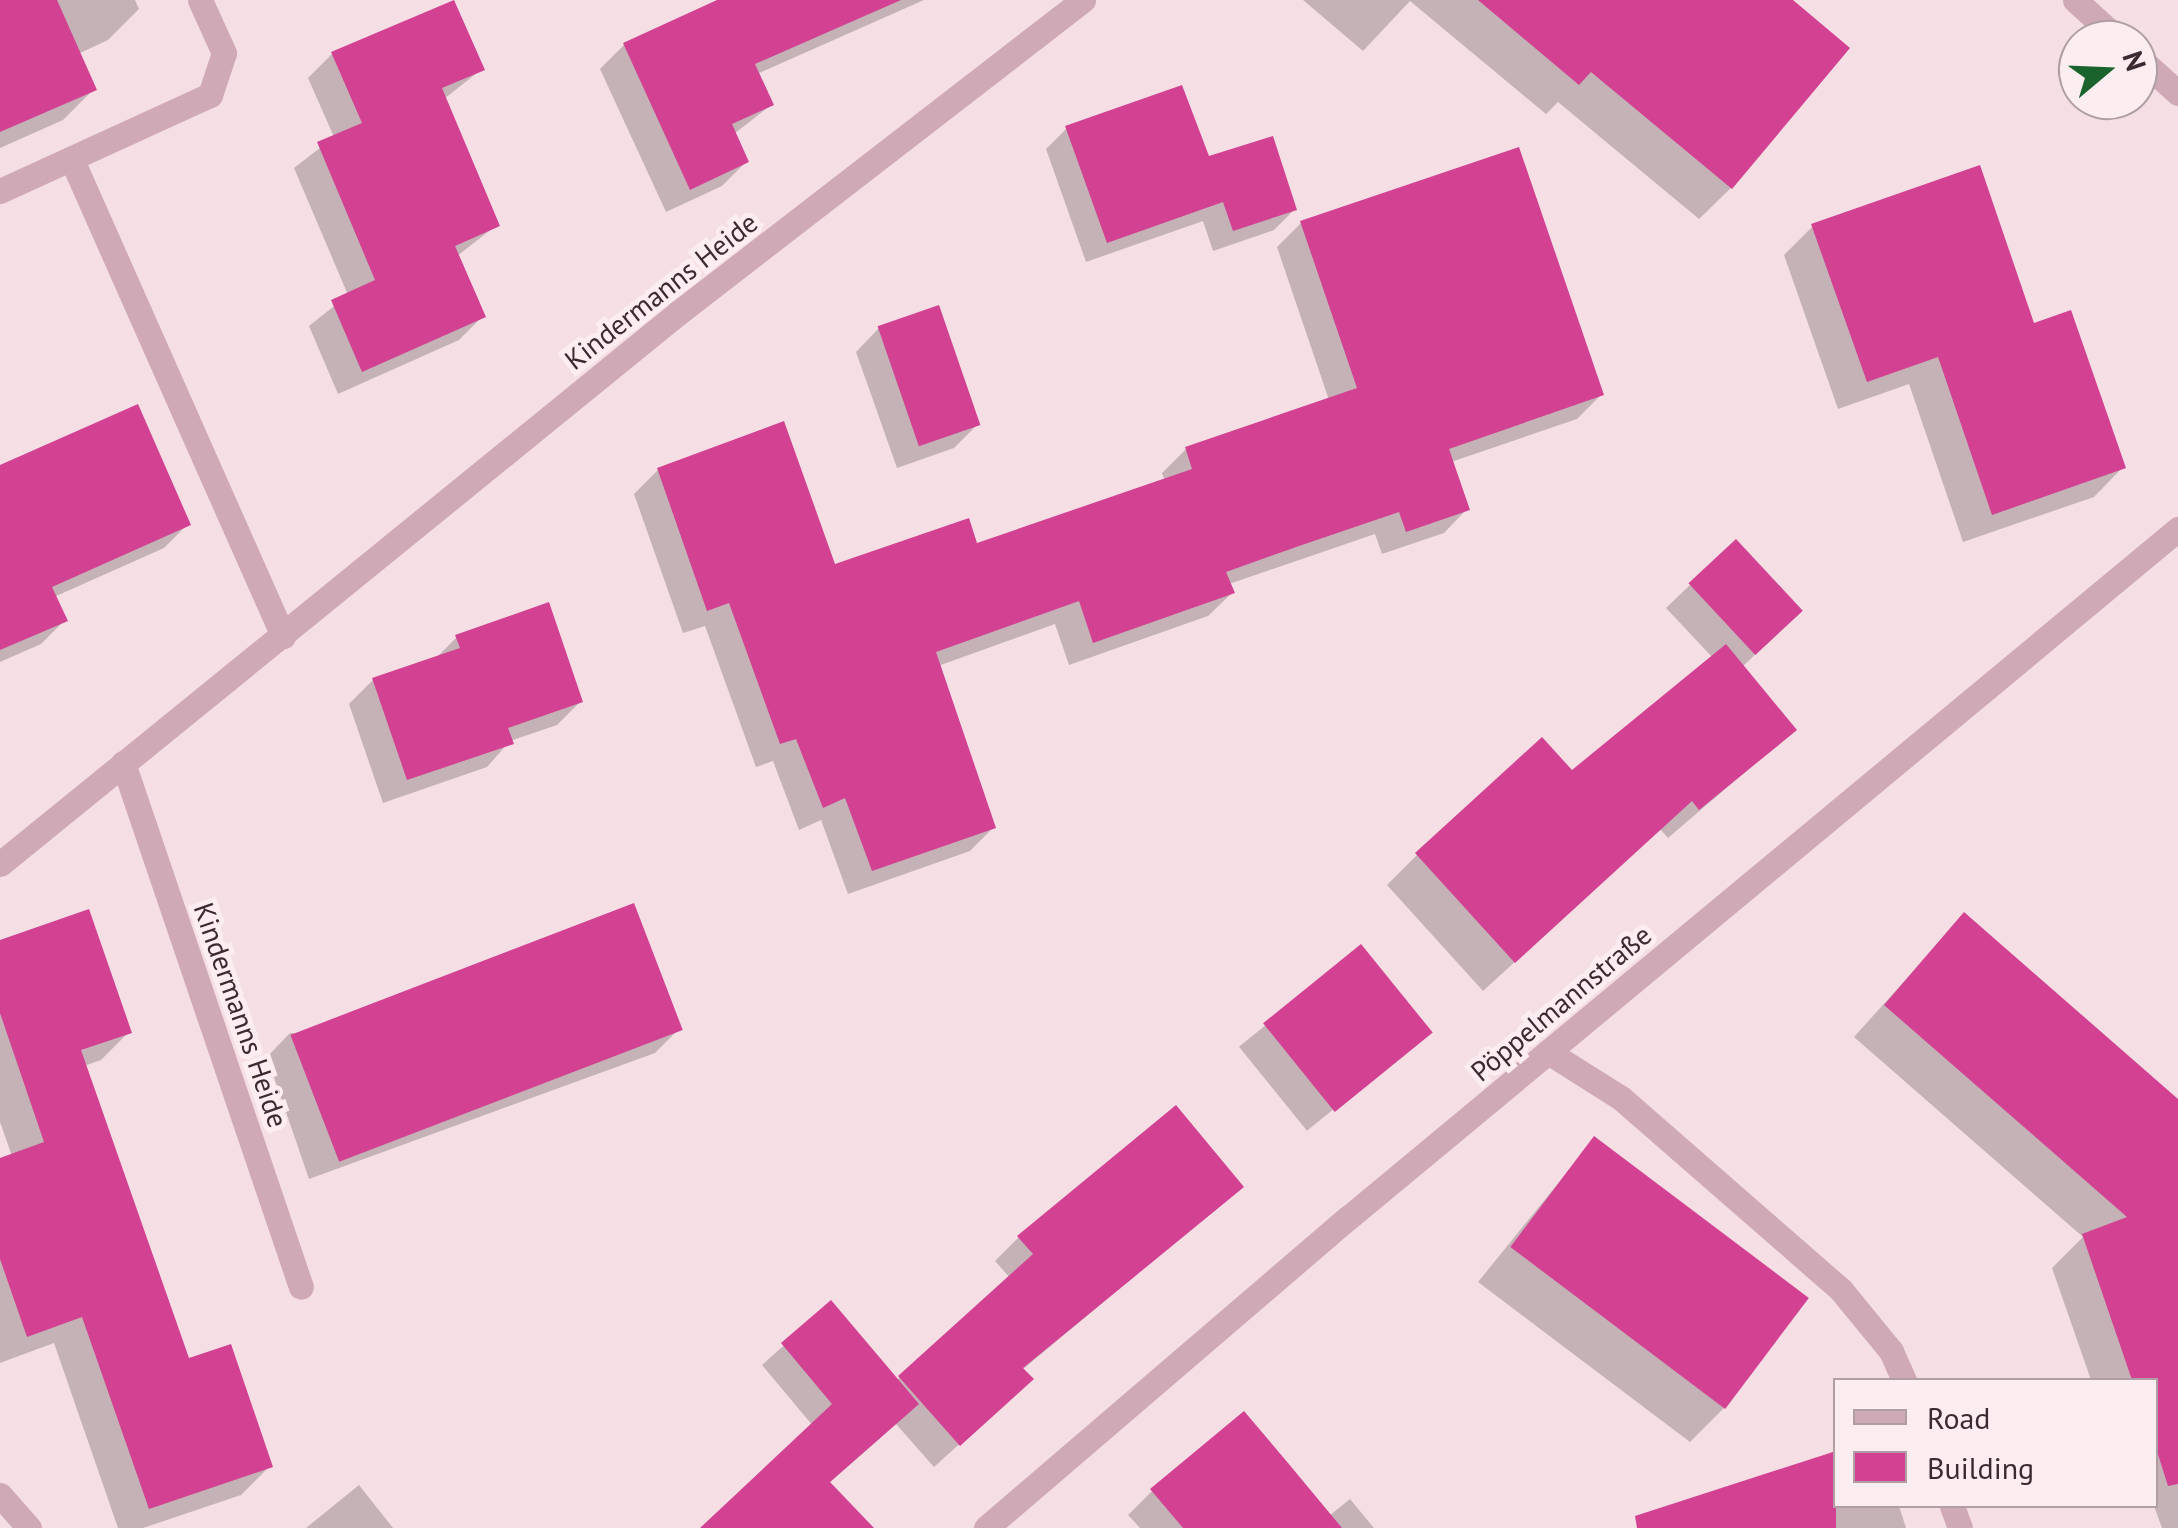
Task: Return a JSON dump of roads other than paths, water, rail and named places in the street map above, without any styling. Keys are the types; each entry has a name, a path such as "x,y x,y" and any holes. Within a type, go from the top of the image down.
{"street":[{"path":"0,191 210,95 224,52 200,0"},
{"name":"Kindermanns Heide","path":"0,864 678,314 1082,0"},
{"path":"2075,0 2098,20"},
{"path":"2158,75 2178,93"},
{"path":"72,160 282,636"},
{"name":"Pöppelmannstraße","path":"986,1528 1548,1052 2178,529"},
{"name":"Kindermanns Heide","path":"124,763 301,1287"},
{"path":"1548,1052 1621,1098 1841,1290 1891,1351 1903,1378"},
{"path":"0,1494 29,1528"}]}
